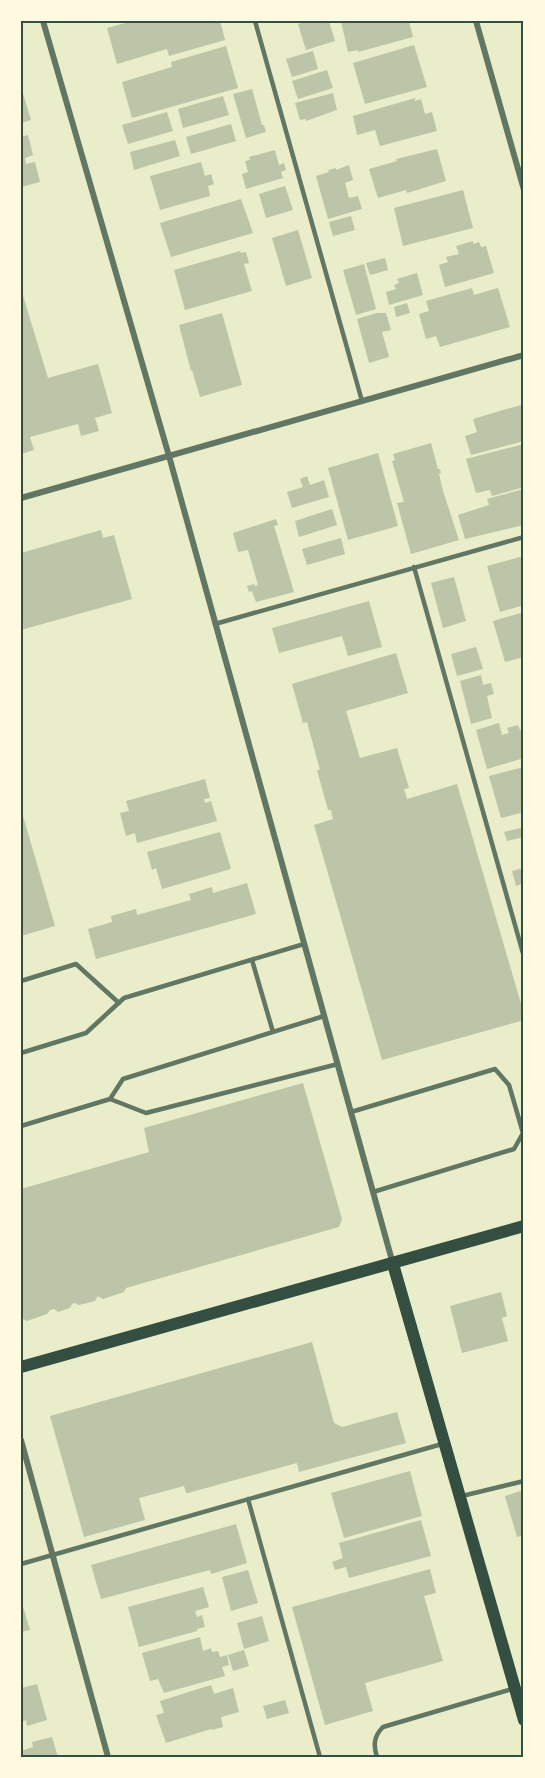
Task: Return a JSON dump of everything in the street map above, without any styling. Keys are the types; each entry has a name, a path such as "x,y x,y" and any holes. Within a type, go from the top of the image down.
{"main road":[{"path":"21,1367 524,1226"},
{"path":"393,1263 524,1720"}],"street":[{"path":"43,21 169,456 393,1263"},
{"path":"476,21 524,190"},
{"path":"21,498 524,355"},
{"path":"21,1440 108,1757"}],"lane":[{"path":"255,21 362,401"},
{"path":"215,624 524,537"},
{"path":"414,567 524,957"},
{"path":"21,1053 86,1033 124,998 304,944"},
{"path":"252,960 273,1032"},
{"path":"21,981 76,964 119,1003"},
{"path":"110,1099 123,1079 324,1016"},
{"path":"21,1126 110,1099 146,1113 338,1064"},
{"path":"351,1112 495,1069 509,1085 523,1133 514,1149 373,1192"},
{"path":"21,1564 445,1443"},
{"path":"460,1496 524,1481"},
{"path":"249,1499 320,1757"},
{"path":"377,1757 376,1734 383,1727 515,1689"}],"building":[{"path":"133,21 220,21 225,40 169,56 167,49 117,64 107,28"},
{"path":"308,21 329,21 335,41 306,50 298,24"},
{"path":"341,21 409,21 413,37 358,52 358,50 348,52"},
{"path":"414,45 427,87 365,104 353,63"},
{"path":"226,46 238,88 132,118 122,82 172,67 171,62"},
{"path":"313,51 318,69 292,77 286,59"},
{"path":"327,70 333,88 298,99 292,81"},
{"path":"21,87 31,120 21,123"},
{"path":"252,89 266,132 246,138 233,94"},
{"path":"333,93 337,110 306,121 306,119 300,120 295,103"},
{"path":"223,96 229,115 183,128 178,109"},
{"path":"415,98 415,101 421,99 425,114 432,112 437,131 380,146 375,130 357,135 353,116"},
{"path":"167,112 173,131 128,144 122,125"},
{"path":"231,124 236,141 191,154 186,137"},
{"path":"28,135 33,155 25,158 26,164 35,162 40,182 21,187 21,137"},
{"path":"175,140 180,156 134,170 130,152"},
{"path":"437,149 446,181 407,193 406,190 378,198 369,169 397,161 396,159"},
{"path":"275,150 279,165 284,163 286,170 281,172 283,178 246,189 242,174 248,172 245,161 250,160 249,157"},
{"path":"201,162 205,176 211,174 214,184 208,186 210,196 160,210 150,176"},
{"path":"349,165 353,180 345,183 349,198 358,196 362,209 328,219 316,176 329,172 328,170 336,168 336,170"},
{"path":"285,186 293,210 266,218 259,194"},
{"path":"463,190 473,228 403,246 394,208"},
{"path":"241,199 253,233 171,257 160,223"},
{"path":"351,216 355,230 333,236 329,222"},
{"path":"298,230 312,278 286,286 272,238"},
{"path":"473,241 473,244 479,242 481,247 486,246 494,273 445,287 439,265 448,262 446,257 459,254 456,246"},
{"path":"240,251 241,253 246,252 249,263 244,264 252,291 185,310 174,270"},
{"path":"385,258 388,270 370,275 366,263"},
{"path":"364,264 376,309 356,315 343,270"},
{"path":"417,273 423,295 389,305 386,292 396,289 394,285 399,283 397,279"},
{"path":"472,288 474,295 498,288 510,327 440,347 436,336 426,339 419,314 429,311 426,301"},
{"path":"21,289 48,378 98,364 112,413 95,418 99,431 81,436 78,424 30,437 34,450 21,454"},
{"path":"407,303 410,313 396,317 394,307"},
{"path":"222,313 242,385 200,397 179,325"},
{"path":"377,313 386,313 391,330 382,332 389,357 369,363 357,319"},
{"path":"524,404 524,441 471,455 465,436 477,432 473,419"},
{"path":"431,443 459,540 411,554 397,503 404,502 392,461 395,460 393,454"},
{"path":"524,444 524,487 492,496 490,490 476,493 466,459"},
{"path":"378,453 398,526 348,540 328,468"},
{"path":"307,476 310,485 324,480 329,497 292,508 287,492 303,487 300,479"},
{"path":"524,489 524,525 465,539 458,515 489,505 487,499"},
{"path":"332,509 337,525 299,537 295,521"},
{"path":"276,519 278,525 274,526 294,592 256,602 252,591 249,592 247,586 258,585 248,550 238,552 233,533"},
{"path":"101,530 103,538 114,535 132,599 21,630 21,553"},
{"path":"341,538 345,554 307,565 302,549"},
{"path":"524,557 524,605 500,612 487,566"},
{"path":"454,577 466,621 443,628 431,583"},
{"path":"369,601 382,647 348,656 342,636 279,653 272,628"},
{"path":"524,612 524,657 505,662 493,621"},
{"path":"476,647 483,669 457,676 451,654"},
{"path":"396,653 408,693 346,711 360,758 397,748 409,788 404,789 407,799 457,784 524,1020 382,1060 314,825 333,819 331,810 328,810 317,770 320,770 307,722 303,723 292,684"},
{"path":"481,675 483,685 491,683 494,694 487,696 492,718 471,724 460,681"},
{"path":"499,723 502,735 509,733 507,728 518,725 520,730 524,729 524,758 487,769 476,730"},
{"path":"524,767 524,812 501,818 489,776"},
{"path":"205,779 210,798 204,799 205,803 211,801 217,821 137,843 135,833 126,836 120,813 129,811 126,801"},
{"path":"21,809 55,926 21,936"},
{"path":"524,827 524,837 507,841 504,832"},
{"path":"220,832 231,869 162,889 156,868 152,870 147,852"},
{"path":"524,868 524,883 516,886 512,871"},
{"path":"247,883 256,914 96,959 88,929 112,922 111,916 136,909 137,915 191,900 189,894 212,887 213,893"},
{"path":"303,1083 342,1219 339,1227 126,1288 124,1292 103,1299 98,1296 95,1301 79,1305 75,1303 70,1308 58,1312 54,1309 50,1310 47,1314 27,1321 21,1318 21,1189 149,1152 144,1128"},
{"path":"501,1292 507,1316 502,1318 508,1341 462,1353 450,1306"},
{"path":"312,1342 334,1423 342,1427 397,1412 406,1443 299,1472 297,1463 188,1493 184,1486 139,1498 145,1520 84,1537 50,1416"},
{"path":"410,1471 422,1516 344,1538 331,1493"},
{"path":"524,1490 524,1535 517,1537 505,1496"},
{"path":"421,1520 431,1556 349,1578 346,1567 335,1570 332,1562 343,1558 339,1543"},
{"path":"236,1524 247,1563 211,1574 210,1570 101,1599 91,1565"},
{"path":"430,1569 436,1593 424,1596 443,1661 365,1683 373,1711 325,1725 292,1607"},
{"path":"248,1570 258,1603 231,1611 222,1577"},
{"path":"203,1587 209,1607 195,1611 197,1617 202,1615 205,1627 139,1647 128,1607"},
{"path":"21,1600 30,1630 21,1632"},
{"path":"262,1616 269,1641 244,1649 237,1623"},
{"path":"200,1637 203,1651 211,1648 212,1652 218,1651 220,1657 227,1655 229,1665 222,1667 225,1676 164,1693 158,1679 150,1681 142,1653"},
{"path":"244,1650 249,1666 233,1671 228,1655"},
{"path":"37,1684 47,1720 27,1726 26,1720 21,1722 21,1688"},
{"path":"211,1685 214,1694 233,1688 239,1712 221,1717 223,1727 166,1743 156,1715 164,1713 160,1701"},
{"path":"285,1700 289,1713 267,1719 263,1706"},
{"path":"52,1737 58,1757 21,1757 21,1751 33,1747 32,1742"}]}
